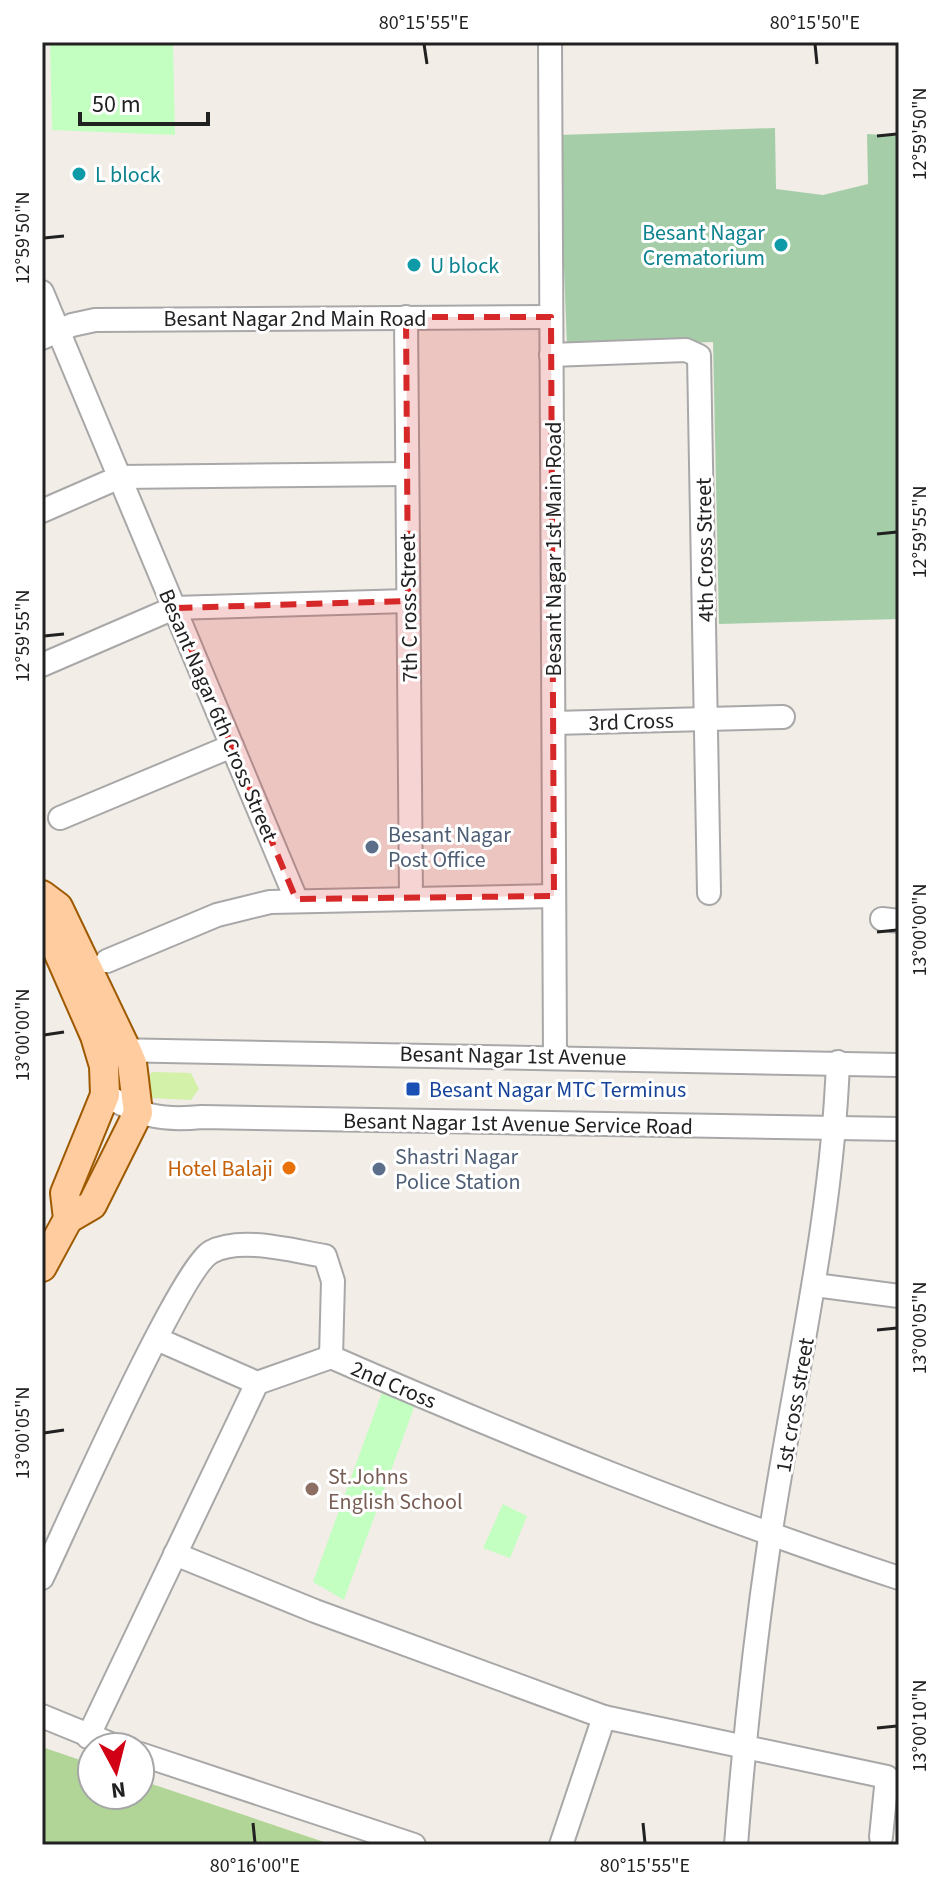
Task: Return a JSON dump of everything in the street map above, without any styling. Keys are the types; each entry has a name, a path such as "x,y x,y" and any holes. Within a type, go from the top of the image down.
{"main road":[{"path":"42,896 42,904"},
{"path":"42,896 58,907 107,1045 105,1095 65,1193 68,1219"},
{"path":"42,915 107,1045 132,1063 138,1113 92,1205 68,1219 42,1267"}],"street":[{"name":"Besant Nagar 1st Main Road","path":"550,42 555,1056"},
{"name":"Besant Nagar 6th Cross Street","path":"42,292 50,335 120,477 296,899"},
{"name":"7th C ross Street","path":"406,317 411,898"},
{"name":"Besant Nagar 2nd Main Road","path":"50,335 95,320 551,317"},
{"name":"4th Cross Street","path":"551,355 686,350 699,356 709,893"},
{"path":"42,511 120,477 407,474"},
{"path":"42,665 174,608 408,601"},
{"name":"3rd Cross","path":"554,723 783,717"},
{"path":"60,818 232,746"},
{"path":"107,961 228,912 296,899 554,896"},
{"name":"Besant Nagar 1st Avenue","path":"107,1045 899,1065"},
{"name":"1st cross street","path":"736,1845 744,1747 771,1536 815,1285 835,1129 838,1062"},
{"name":"Besant Nagar 1st Avenue Service Road","path":"105,1095 138,1113 166,1121 202,1117 899,1129"},
{"path":"42,1578 157,1339 194,1268 211,1252 255,1244 325,1256 333,1281 331,1357"},
{"path":"815,1285 899,1296"},
{"path":"91,1731 257,1383 157,1339"},
{"name":"2nd Cross","path":"257,1383 331,1357 538,1445 771,1536 899,1578"},
{"path":"175,1554 315,1611 604,1717 887,1777 881,1837"},
{"path":"42,1716 76,1732"},
{"path":"561,1845 604,1717"},
{"path":"156,1759 414,1845"}],"highlighted area":[{"path":"406,317 551,317 554,896 296,899 174,608 408,601"}],"green space":[{"path":"50,42 173,42 175,135 52,130"},
{"path":"775,128 776,189 823,195 868,184 867,134 899,136 899,619 719,624 713,342 567,347 559,135"},
{"path":"152,1072 191,1073 199,1089 191,1100 148,1098 142,1084"},
{"path":"384,1387 416,1402 344,1600 313,1582"},
{"path":"503,1504 527,1516 510,1558 483,1548"},
{"path":"42,1747 76,1759 76,1811 156,1811 156,1785 333,1845 42,1845"}],"place":[{"name":"L block","path":"79,174"},
{"name":"Besant Nagar Crematorium","path":"781,245"},
{"name":"U block","path":"414,265"},
{"name":"Besant Nagar Post Office","path":"372,847"},
{"name":"Besant Nagar MTC Terminus","path":"413,1089"},
{"name":"Hotel Balaji","path":"289,1168"},
{"name":"Shastri Nagar Police Station","path":"379,1169"},
{"name":"St.Johns English School","path":"312,1489"}]}
